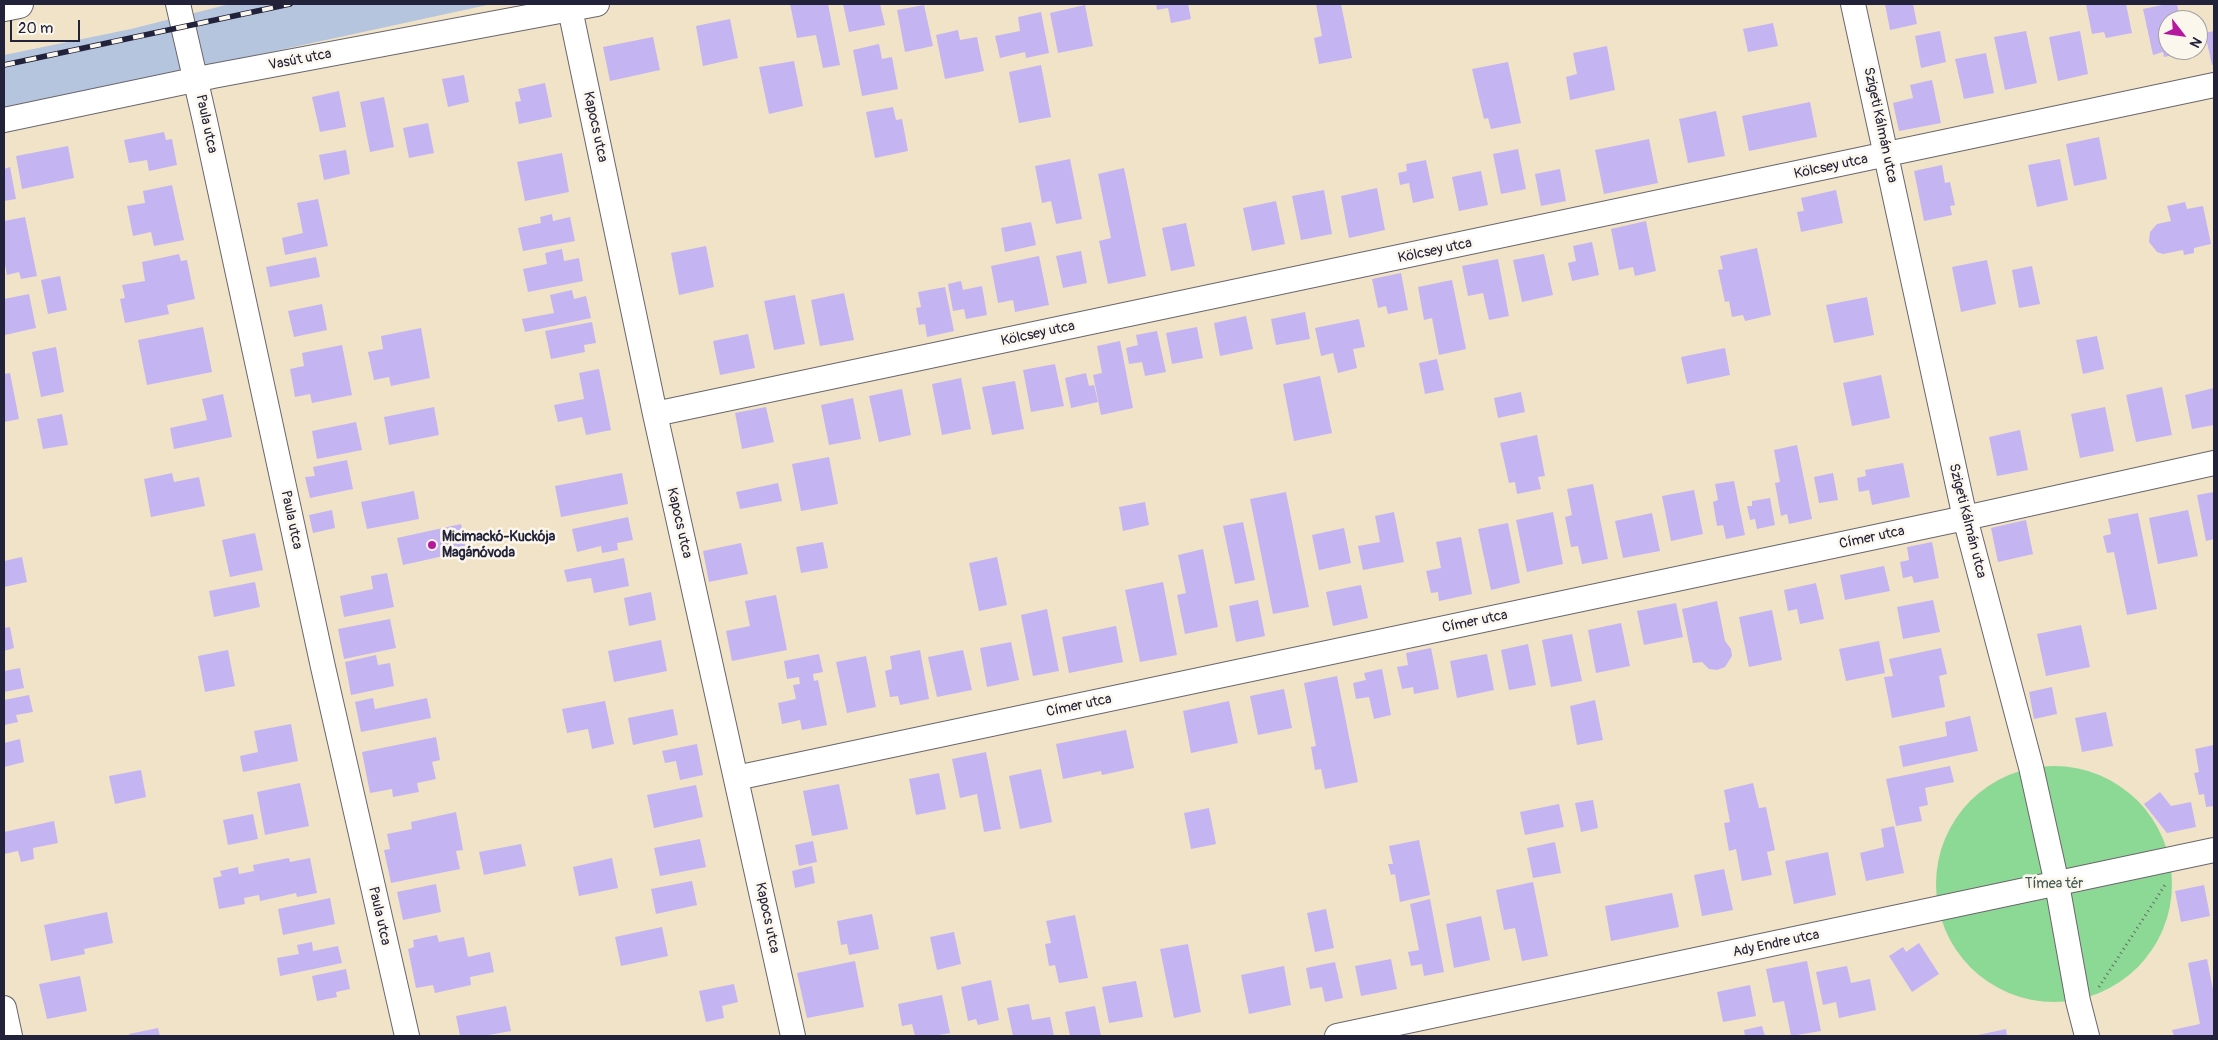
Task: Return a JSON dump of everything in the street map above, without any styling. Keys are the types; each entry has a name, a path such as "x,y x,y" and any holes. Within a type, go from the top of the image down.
{"main road":[{"path":"4,7 19,4"}],"street":[{"name":"Paula utca","path":"178,4 406,1036"},
{"name":"Vasút utca","path":"4,120 196,80 597,4"},
{"name":"Szigeti Kálmán utca","path":"1853,4 1965,518 2031,767 2057,884 2084,1025"},
{"name":"Kapocs utca","path":"570,9 654,414 793,1036"},
{"name":"Kölcsey utca","path":"654,414 1886,156 2214,85"},
{"name":"Címer utca","path":"736,778 1965,518 2214,463"},
{"name":"Ady Endre utca","path":"1337,1036 2214,850"},
{"path":"4,1008 10,1036"}],"path":[{"path":"2084,1025 2183,856"}],"shaded area":[{"path":"230,4 492,4 4,108 4,55 131,29"}],"green space":[{"name":"Tímea tér","path":"2042,766 2066,766 2088,771 2110,780 2138,800 2152,818 2163,839 2170,861 2172,884 2170,907 2163,929 2152,950 2138,968 2110,988 2088,997 2066,1002 2042,1002 2020,997 1998,988 1970,968 1950,940 1941,918 1936,896 1936,872 1941,850 1950,828 1970,800 1998,780 2020,771"}],"building":[{"path":"790,4 828,4 840,65 823,68 816,35 797,38"},
{"path":"843,4 880,4 885,25 849,32"},
{"path":"1156,4 1188,4 1191,19 1171,23 1168,8 1157,10"},
{"path":"1316,4 1341,4 1352,58 1319,64 1314,38 1322,36"},
{"path":"1885,4 1913,4 1917,24 1890,30"},
{"path":"2086,4 2126,4 2132,33 2106,38 2104,32 2092,34"},
{"path":"2177,4 2178,10 2158,10 2158,54 2153,55 2143,9"},
{"path":"924,5 933,46 905,52 897,10"},
{"path":"1085,5 1093,46 1058,53 1050,13"},
{"path":"1041,12 1049,53 1026,58 1025,52 1000,58 995,36 1020,31 1018,17"},
{"path":"730,19 738,58 703,66 696,26"},
{"path":"1773,23 1778,46 1748,52 1743,29"},
{"path":"958,30 960,40 977,37 984,71 945,79 936,35"},
{"path":"1940,31 1946,62 1921,68 1915,36"},
{"path":"2026,31 2037,83 2005,90 1994,37"},
{"path":"2080,31 2088,74 2058,81 2049,37"},
{"path":"2214,31 2214,65 2212,65 2208,47 2208,32"},
{"path":"653,37 660,70 610,81 603,47"},
{"path":"879,44 882,59 892,57 898,89 862,96 853,50"},
{"path":"1607,46 1615,90 1570,100 1566,77 1577,74 1573,53"},
{"path":"1986,53 1994,93 1964,99 1955,59"},
{"path":"794,61 803,106 769,114 759,67"},
{"path":"1508,62 1521,123 1491,129 1488,118 1484,119 1472,69"},
{"path":"1041,65 1051,117 1019,123 1009,72"},
{"path":"464,75 469,102 448,107 442,79"},
{"path":"1932,80 1941,123 1899,131 1893,103 1913,98 1910,85"},
{"path":"545,83 552,117 519,124 515,102 521,101 518,89"},
{"path":"339,91 346,127 320,132 312,97"},
{"path":"384,97 394,147 370,152 360,102"},
{"path":"1810,102 1817,137 1749,151 1742,116"},
{"path":"893,107 896,120 902,119 908,151 875,158 866,112"},
{"path":"1716,111 1725,156 1688,163 1679,119"},
{"path":"428,123 434,153 409,158 403,128"},
{"path":"164,132 166,140 172,139 177,165 149,171 147,160 129,163 124,140"},
{"path":"2099,137 2107,179 2074,186 2066,144"},
{"path":"1649,139 1658,183 1604,194 1595,150"},
{"path":"68,146 74,178 22,189 16,156"},
{"path":"1518,149 1526,189 1501,194 1493,154"},
{"path":"346,150 350,174 324,180 319,155"},
{"path":"562,153 569,192 525,201 517,162"},
{"path":"1070,159 1082,219 1056,224 1051,201 1042,203 1035,166"},
{"path":"2060,159 2068,200 2037,207 2028,165"},
{"path":"1426,160 1434,198 1413,203 1409,183 1400,185 1398,173 1407,171 1406,164"},
{"path":"1942,165 1945,183 1950,182 1955,205 1950,206 1952,215 1924,221 1914,171"},
{"path":"10,167 16,199 4,201 4,169"},
{"path":"1124,168 1146,276 1108,284 1099,241 1111,238 1098,174"},
{"path":"1560,169 1566,201 1541,206 1535,174"},
{"path":"1481,171 1488,205 1459,211 1452,177"},
{"path":"172,185 184,240 154,246 151,232 133,236 127,206 145,203 143,191"},
{"path":"1377,188 1385,230 1349,238 1341,196"},
{"path":"1324,190 1332,234 1301,240 1292,196"},
{"path":"1836,190 1843,223 1801,232 1797,212 1804,211 1801,198"},
{"path":"318,199 328,246 285,255 282,238 303,233 297,203"},
{"path":"1276,201 1285,244 1252,251 1243,208"},
{"path":"2185,202 2187,209 2203,206 2211,244 2194,248 2194,253 2184,255 2183,250 2163,254 2157,252 2149,242 2150,232 2157,224 2171,221 2167,206"},
{"path":"552,214 553,221 570,217 575,241 523,251 518,228 541,223 540,217"},
{"path":"25,217 37,276 21,279 19,272 7,275 4,259 4,221"},
{"path":"1646,221 1656,271 1635,276 1633,267 1619,270 1611,229"},
{"path":"1031,222 1036,245 1005,252 1001,228"},
{"path":"1186,223 1195,266 1171,271 1162,228"},
{"path":"1592,242 1599,275 1572,281 1568,263 1576,261 1573,246"},
{"path":"706,246 714,287 679,295 671,253"},
{"path":"1757,248 1771,315 1745,321 1743,315 1732,317 1729,301 1725,302 1718,270 1723,269 1720,256"},
{"path":"562,249 564,261 579,258 583,281 528,292 523,269 547,264 545,253"},
{"path":"1081,251 1087,283 1063,288 1056,256"},
{"path":"179,254 181,261 187,260 195,299 167,305 169,314 125,323 120,299 125,298 122,285 145,281 142,262"},
{"path":"1544,254 1553,295 1522,302 1513,260"},
{"path":"1039,256 1049,305 1015,312 1013,300 998,303 991,266"},
{"path":"316,257 320,277 270,287 266,267"},
{"path":"1498,259 1509,316 1489,320 1483,293 1468,296 1462,266"},
{"path":"1987,260 1996,304 1961,312 1952,267"},
{"path":"2032,266 2040,304 2019,308 2012,270"},
{"path":"1401,273 1408,310 1388,314 1386,306 1378,308 1372,279"},
{"path":"60,276 67,310 48,314 41,280"},
{"path":"1452,280 1466,349 1439,355 1432,318 1424,320 1418,287"},
{"path":"961,281 963,290 982,286 987,315 966,319 964,309 953,311 948,284"},
{"path":"945,287 954,331 927,337 925,324 919,325 916,308 921,307 918,292"},
{"path":"572,290 574,299 586,296 591,318 525,332 522,319 554,313 550,295"},
{"path":"844,293 854,340 820,346 811,300"},
{"path":"29,294 36,328 5,335 4,299"},
{"path":"795,295 805,344 774,350 764,301"},
{"path":"1867,297 1874,335 1834,343 1826,305"},
{"path":"322,304 327,330 294,337 288,311"},
{"path":"1305,312 1310,339 1276,345 1271,319"},
{"path":"1246,316 1253,349 1220,356 1214,323"},
{"path":"1359,319 1365,347 1353,349 1357,368 1338,373 1333,353 1321,356 1315,328"},
{"path":"592,322 596,343 584,345 585,352 551,359 545,331"},
{"path":"203,327 212,372 147,385 138,340"},
{"path":"1197,327 1203,358 1172,364 1166,333"},
{"path":"421,328 430,378 391,386 389,377 374,380 368,352 383,349 381,336"},
{"path":"1157,331 1166,372 1145,376 1142,362 1129,364 1126,348 1138,345 1136,335"},
{"path":"748,334 755,368 720,375 713,341"},
{"path":"2097,336 2104,369 2083,374 2076,340"},
{"path":"1120,341 1133,408 1101,415 1093,375 1102,373 1097,346"},
{"path":"342,345 352,395 312,403 310,394 295,397 290,369 304,366 302,353"},
{"path":"56,347 64,392 41,397 32,352"},
{"path":"1725,348 1730,375 1687,384 1681,357"},
{"path":"1437,359 1444,390 1425,394 1419,363"},
{"path":"1055,364 1064,406 1031,412 1023,370"},
{"path":"599,369 611,430 586,435 582,417 558,422 554,405 584,399 579,373"},
{"path":"10,373 19,419 4,422 4,374"},
{"path":"1086,373 1089,386 1094,385 1098,402 1071,408 1065,378"},
{"path":"1881,375 1890,418 1852,426 1843,383"},
{"path":"1320,376 1332,433 1294,441 1283,384"},
{"path":"961,378 971,429 942,435 932,384"},
{"path":"1015,381 1024,429 992,435 982,387"},
{"path":"2162,387 2172,435 2136,442 2126,395"},
{"path":"2214,388 2214,425 2192,429 2185,395"},
{"path":"902,389 911,435 879,442 869,396"},
{"path":"1521,392 1525,412 1498,418 1494,398"},
{"path":"223,394 232,437 174,449 170,428 207,420 202,399"},
{"path":"853,398 861,439 829,445 821,405"},
{"path":"434,407 439,435 389,445 384,417"},
{"path":"766,407 774,442 742,449 735,413"},
{"path":"2105,407 2114,451 2080,458 2071,414"},
{"path":"62,414 68,445 43,449 37,419"},
{"path":"356,422 362,450 317,459 312,431"},
{"path":"2020,430 2028,470 1997,476 1989,437"},
{"path":"1537,435 1545,476 1538,477 1541,489 1517,494 1515,482 1509,483 1500,443"},
{"path":"1797,445 1812,519 1789,524 1787,514 1781,516 1775,483 1780,482 1774,450"},
{"path":"829,457 838,504 801,511 792,464"},
{"path":"347,460 353,489 310,498 305,477 315,476 313,467"},
{"path":"1903,463 1910,497 1872,505 1869,490 1859,492 1857,478 1866,476 1865,470"},
{"path":"172,473 174,482 199,477 205,506 151,517 144,479"},
{"path":"622,473 628,504 561,517 555,486"},
{"path":"1833,473 1838,500 1819,503 1814,477"},
{"path":"1734,481 1745,535 1726,539 1723,525 1717,526 1713,502 1718,500 1715,484"},
{"path":"778,483 782,501 740,509 736,492"},
{"path":"1593,484 1608,559 1582,564 1578,546 1571,547 1565,517 1572,515 1567,489"},
{"path":"1694,490 1703,534 1671,541 1662,496"},
{"path":"414,491 419,519 367,529 361,502"},
{"path":"1286,492 1309,607 1273,614 1250,499"},
{"path":"2214,492 2214,539 2206,541 2197,495"},
{"path":"1770,498 1775,525 1757,529 1755,519 1750,520 1747,506 1752,506 1752,501"},
{"path":"1145,502 1149,525 1123,531 1119,507"},
{"path":"332,510 335,528 313,533 309,515"},
{"path":"2188,510 2198,556 2158,564 2149,518"},
{"path":"1394,512 1404,562 1363,570 1358,546 1380,542 1375,516"},
{"path":"1553,512 1563,564 1527,572 1516,520"},
{"path":"1652,513 1660,551 1623,558 1615,521"},
{"path":"2138,513 2157,609 2127,615 2114,552 2107,553 2103,536 2111,534 2108,519"},
{"path":"628,517 633,540 617,543 618,550 602,553 601,546 577,552 572,529"},
{"path":"2026,520 2033,554 1998,562 1991,528"},
{"path":"1243,522 1255,580 1235,584 1223,526"},
{"path":"1508,523 1520,583 1491,590 1478,529"},
{"name":"Micimackó-Kuckója Magánóvoda","path":"461,524 466,551 403,565 397,538"},
{"path":"1344,528 1351,563 1319,570 1312,535"},
{"path":"255,533 263,570 230,577 222,540"},
{"path":"1461,537 1472,594 1439,601 1438,592 1431,593 1426,571 1441,568 1436,542"},
{"path":"823,542 828,568 801,573 796,547"},
{"path":"1932,542 1939,578 1914,583 1912,576 1903,578 1900,562 1909,560 1907,547"},
{"path":"741,543 748,574 709,582 703,551"},
{"path":"1203,549 1218,627 1185,634 1177,595 1186,593 1178,555"},
{"path":"22,557 27,582 4,587 4,561"},
{"path":"997,557 1007,605 979,611 969,563"},
{"path":"624,558 629,586 594,593 591,578 567,582 564,570"},
{"path":"1884,566 1890,591 1845,600 1840,575"},
{"path":"387,573 394,607 344,617 340,596 373,589 371,576"},
{"path":"255,582 260,607 214,617 209,591"},
{"path":"1163,582 1177,655 1140,662 1125,590"},
{"path":"1816,583 1824,619 1800,624 1797,609 1788,611 1784,590"},
{"path":"1361,585 1368,618 1333,626 1326,592"},
{"path":"651,592 656,620 629,626 624,598"},
{"path":"776,595 787,650 732,661 726,631 750,626 745,601"},
{"path":"1258,600 1265,636 1236,642 1229,606"},
{"path":"1933,600 1940,632 1903,639 1897,607"},
{"path":"1717,601 1725,641 1731,649 1732,656 1725,667 1717,670 1709,669 1702,662 1693,663 1682,609"},
{"path":"1676,603 1683,637 1644,645 1637,611"},
{"path":"1047,609 1059,671 1033,676 1021,615"},
{"path":"1772,610 1782,660 1749,667 1739,617"},
{"path":"390,619 396,648 344,659 338,629"},
{"path":"1621,623 1630,666 1596,673 1588,630"},
{"path":"2081,625 2090,667 2046,676 2037,634"},
{"path":"1116,626 1123,662 1069,673 1062,637"},
{"path":"10,627 14,648 4,651 4,628"},
{"path":"1572,634 1582,681 1551,687 1542,640"},
{"path":"661,640 667,671 614,682 608,651"},
{"path":"1879,641 1885,673 1846,681 1839,649"},
{"path":"1011,642 1019,680 987,687 980,648"},
{"path":"1528,644 1536,685 1509,690 1501,650"},
{"path":"1431,648 1439,689 1414,694 1413,687 1402,689 1397,667 1408,665 1406,653"},
{"path":"1941,648 1947,674 1939,676 1945,707 1892,718 1884,677 1893,676 1889,659"},
{"path":"228,650 235,686 205,692 198,656"},
{"path":"920,650 929,699 900,705 898,696 890,697 885,671 892,669 890,656"},
{"path":"963,650 972,690 937,697 928,657"},
{"path":"819,654 823,672 813,674 814,681 818,680 827,725 802,730 800,720 782,724 778,703 796,699 793,685 800,684 799,677 787,679 784,661"},
{"path":"1487,654 1494,690 1457,698 1450,661"},
{"path":"376,655 378,665 390,663 394,686 351,695 345,662"},
{"path":"866,656 876,707 847,713 836,662"},
{"path":"20,668 24,688 4,692 4,671"},
{"path":"1382,669 1391,715 1374,719 1369,697 1356,699 1353,683 1366,680 1364,673"},
{"path":"1337,676 1358,782 1325,789 1321,769 1315,770 1311,747 1316,746 1304,683"},
{"path":"2052,687 2057,714 2034,719 2029,692"},
{"path":"1284,689 1292,728 1258,735 1250,696"},
{"path":"29,695 33,712 16,715 18,722 4,725 4,700"},
{"path":"373,698 375,709 427,698 431,718 361,732 355,702"},
{"path":"1595,700 1603,740 1577,745 1570,706"},
{"path":"605,701 614,744 592,749 588,729 567,733 562,709"},
{"path":"1229,701 1238,743 1191,753 1183,711"},
{"path":"673,709 678,735 633,745 628,718"},
{"path":"2106,712 2113,746 2082,752 2075,718"},
{"path":"1970,716 1978,751 1903,767 1899,746 1947,736 1945,722"},
{"path":"291,724 298,761 243,772 240,756 258,752 254,731"},
{"path":"1126,730 1134,768 1102,775 1101,771 1063,779 1056,744"},
{"path":"436,737 440,760 432,762 436,779 417,783 419,792 393,797 392,789 370,793 362,752"},
{"path":"20,739 24,762 4,767 4,743"},
{"path":"697,744 703,775 680,780 676,761 665,763 662,751"},
{"path":"2214,745 2214,806 2206,807 2204,794 2199,795 2194,773 2199,772 2195,749"},
{"path":"986,752 1001,829 984,832 977,794 960,798 952,759"},
{"path":"1950,766 1954,782 1925,788 1928,805 1919,807 1922,821 1896,826 1886,779"},
{"path":"1041,769 1052,822 1020,829 1009,776"},
{"path":"141,770 146,797 115,804 109,776"},
{"path":"939,773 946,809 916,815 909,779"},
{"path":"300,783 309,826 265,835 257,792"},
{"path":"1753,783 1759,808 1766,807 1775,850 1767,852 1772,875 1742,881 1736,849 1729,851 1724,823 1730,822 1724,790"},
{"path":"839,784 848,829 812,836 803,791"},
{"path":"696,785 703,817 654,828 647,795"},
{"path":"2160,792 2171,806 2191,802 2196,827 2167,833 2144,804"},
{"path":"1593,800 1598,828 1581,832 1575,803"},
{"path":"1559,804 1564,827 1525,835 1520,812"},
{"path":"1209,808 1216,844 1191,849 1184,813"},
{"path":"456,812 463,850 456,851 460,869 391,883 384,850 390,849 387,834 412,829 411,822"},
{"path":"253,814 258,839 228,845 223,820"},
{"path":"54,821 58,843 33,848 34,859 21,862 18,851 4,854 4,832"},
{"path":"1894,826 1904,873 1866,881 1860,853 1884,847 1881,829"},
{"path":"700,839 706,867 660,876 654,848"},
{"path":"1419,840 1430,895 1400,902 1395,874 1391,875 1388,864 1393,864 1389,846"},
{"path":"813,841 817,862 799,866 795,845"},
{"path":"1555,842 1561,873 1533,878 1527,848"},
{"path":"521,844 526,866 484,875 479,852"},
{"path":"1828,852 1836,895 1794,904 1785,861"},
{"path":"289,858 290,862 310,858 317,893 297,897 296,893 260,901 259,895 244,898 245,904 219,909 213,878 222,876 220,871 238,867 239,874 254,871 253,865"},
{"path":"612,858 618,888 579,896 573,867"},
{"path":"812,866 815,883 795,888 792,871"},
{"path":"1724,869 1733,910 1702,916 1694,875"},
{"path":"692,881 697,905 656,914 651,889"},
{"path":"1533,882 1548,956 1522,961 1515,928 1504,930 1496,890"},
{"path":"436,884 441,912 403,920 397,892"},
{"path":"2204,885 2210,916 2181,922 2175,891"},
{"path":"1672,893 1679,927 1611,941 1605,906"},
{"path":"330,898 335,924 283,935 278,909"},
{"path":"1430,899 1444,972 1424,976 1422,964 1411,966 1408,952 1419,950 1410,904"},
{"path":"1326,909 1334,948 1315,952 1307,913"},
{"path":"107,912 113,943 84,949 85,954 51,961 44,925"},
{"path":"872,914 879,949 849,955 847,944 841,945 837,921"},
{"path":"1075,915 1088,978 1059,983 1055,965 1049,966 1045,944 1051,943 1046,921"},
{"path":"1481,916 1490,960 1454,968 1446,924"},
{"path":"662,927 668,956 621,966 615,937"},
{"path":"954,932 961,964 937,970 930,937"},
{"path":"437,935 439,942 464,937 468,957 490,952 494,972 470,977 471,985 435,993 433,985 416,988 408,949 414,947 413,940"},
{"path":"312,942 313,951 338,946 342,963 280,976 277,958 299,954 297,945"},
{"path":"1919,943 1939,974 1912,992 1889,956 1903,947 1906,952"},
{"path":"1188,944 1201,1012 1174,1018 1160,949"},
{"path":"1391,959 1397,989 1361,996 1355,966"},
{"path":"2207,959 2214,995 2214,1036 2174,1036 2172,1030 2200,1024 2188,963"},
{"path":"855,961 864,1007 807,1018 797,973"},
{"path":"1807,961 1821,1031 1791,1036 1784,1001 1773,1003 1766,969"},
{"path":"1335,962 1343,998 1325,1002 1322,987 1310,989 1306,968"},
{"path":"1284,966 1291,1005 1249,1014 1241,975"},
{"path":"1847,966 1851,983 1870,979 1876,1010 1839,1018 1836,1002 1823,1005 1816,972"},
{"path":"346,969 350,989 336,992 337,997 317,1001 312,976"},
{"path":"80,976 87,1011 47,1019 39,984"},
{"path":"991,980 999,1020 978,1025 976,1019 968,1021 961,987"},
{"path":"1136,981 1143,1017 1109,1023 1102,987"},
{"path":"734,984 738,1002 722,1006 724,1018 706,1022 699,991"},
{"path":"1750,985 1756,1016 1723,1022 1717,992"},
{"path":"942,995 950,1033 933,1036 915,1036 912,1024 902,1026 898,1004"},
{"path":"1029,1004 1032,1020 1050,1017 1054,1036 1013,1036 1007,1008"},
{"path":"506,1006 511,1031 483,1036 460,1036 456,1016"},
{"path":"1095,1006 1101,1036 1070,1036 1065,1012"},
{"path":"1762,1026 1765,1036 1745,1036 1744,1030"},
{"path":"158,1028 160,1036 129,1036 129,1034"},
{"path":"2006,1029 2007,1036 1978,1036 1978,1035"}],"railway":[{"path":"4,65 290,4"}],"place":[{"name":"Micimackó-Kuckója Magánóvoda","path":"432,545"}]}
